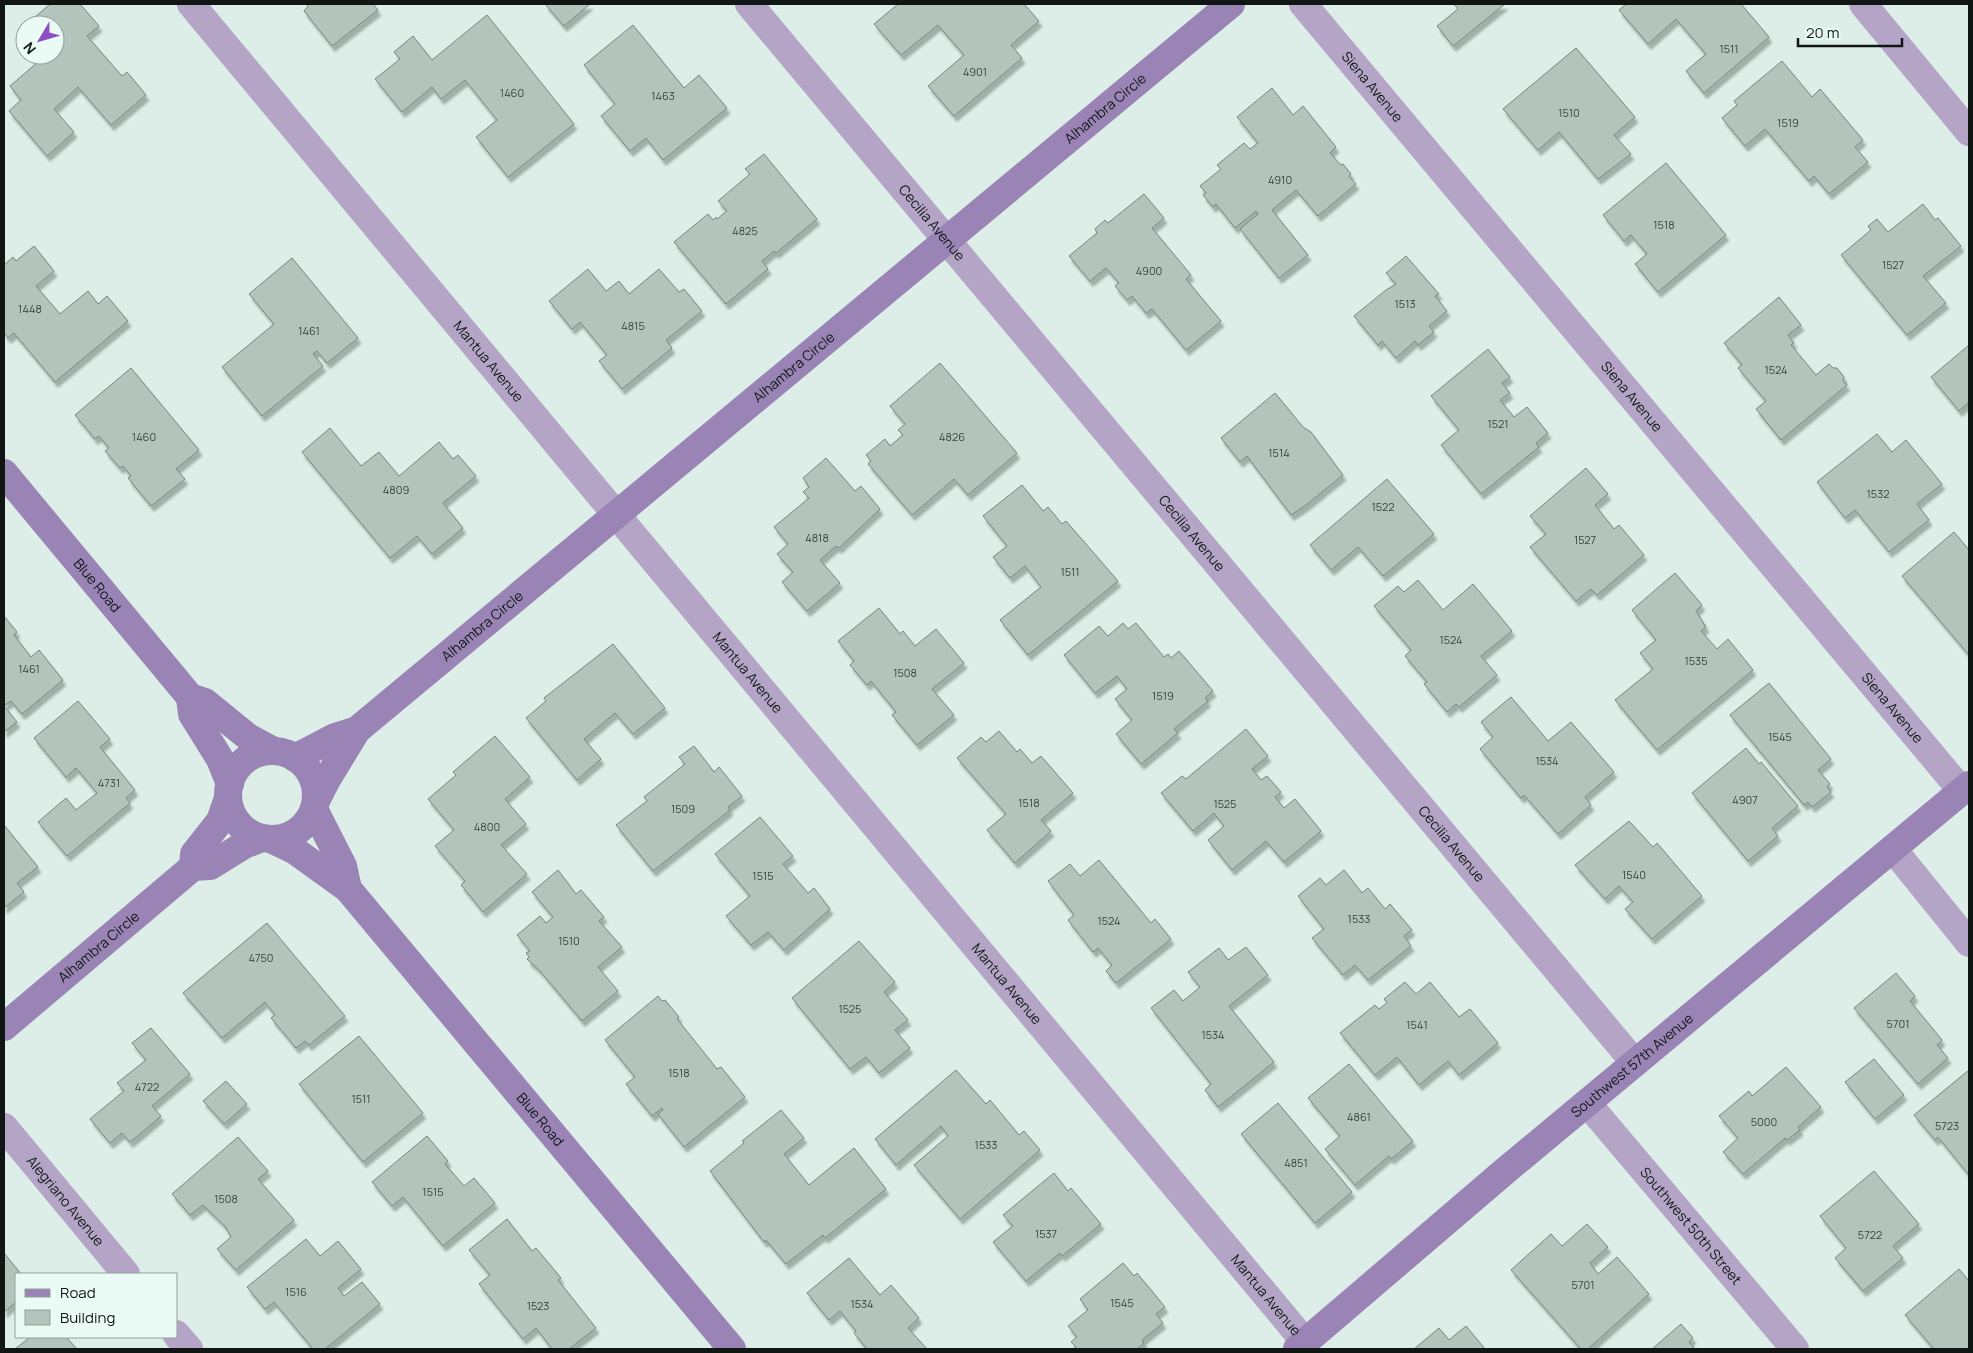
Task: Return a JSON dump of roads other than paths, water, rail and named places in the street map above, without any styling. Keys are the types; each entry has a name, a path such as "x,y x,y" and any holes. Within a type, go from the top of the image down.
{"street":[{"name":"Mantua Avenue","path":"190,4 617,515 1301,1345"},
{"name":"Cecilia Avenue","path":"749,4 1635,1063"},
{"name":"Alhambra Circle","path":"4,1027 193,867 210,866 244,844 268,839 286,838 298,831 308,821 326,781 357,730 1231,4"},
{"name":"Siena Avenue","path":"1303,4 1966,788"},
{"path":"1863,4 1969,132"},
{"name":"Blue Road","path":"4,473 190,697 205,702 248,737 285,755"},
{"name":"Blue Road","path":"190,697 192,714 220,758 229,791"},
{"name":"Alhambra Circle","path":"193,867 194,854 220,821 234,773 251,756 262,752 285,755 357,730"},
{"path":"285,755 304,766 312,776 315,788 315,805"},
{"name":"Southwest 57th Avenue","path":"1301,1345 1587,1103 1966,788"},
{"path":"229,791 232,812 239,824 249,833 268,839"},
{"name":"Blue Road","path":"315,805 343,866 348,889"},
{"name":"Blue Road","path":"268,839 294,850 348,889 732,1349"},
{"path":"1892,849 1969,943"},
{"name":"Southwest 50th Street","path":"1587,1103 1794,1349"},
{"name":"Alegriano Avenue","path":"4,1128 125,1273"},
{"path":"178,1336 189,1349"}]}
